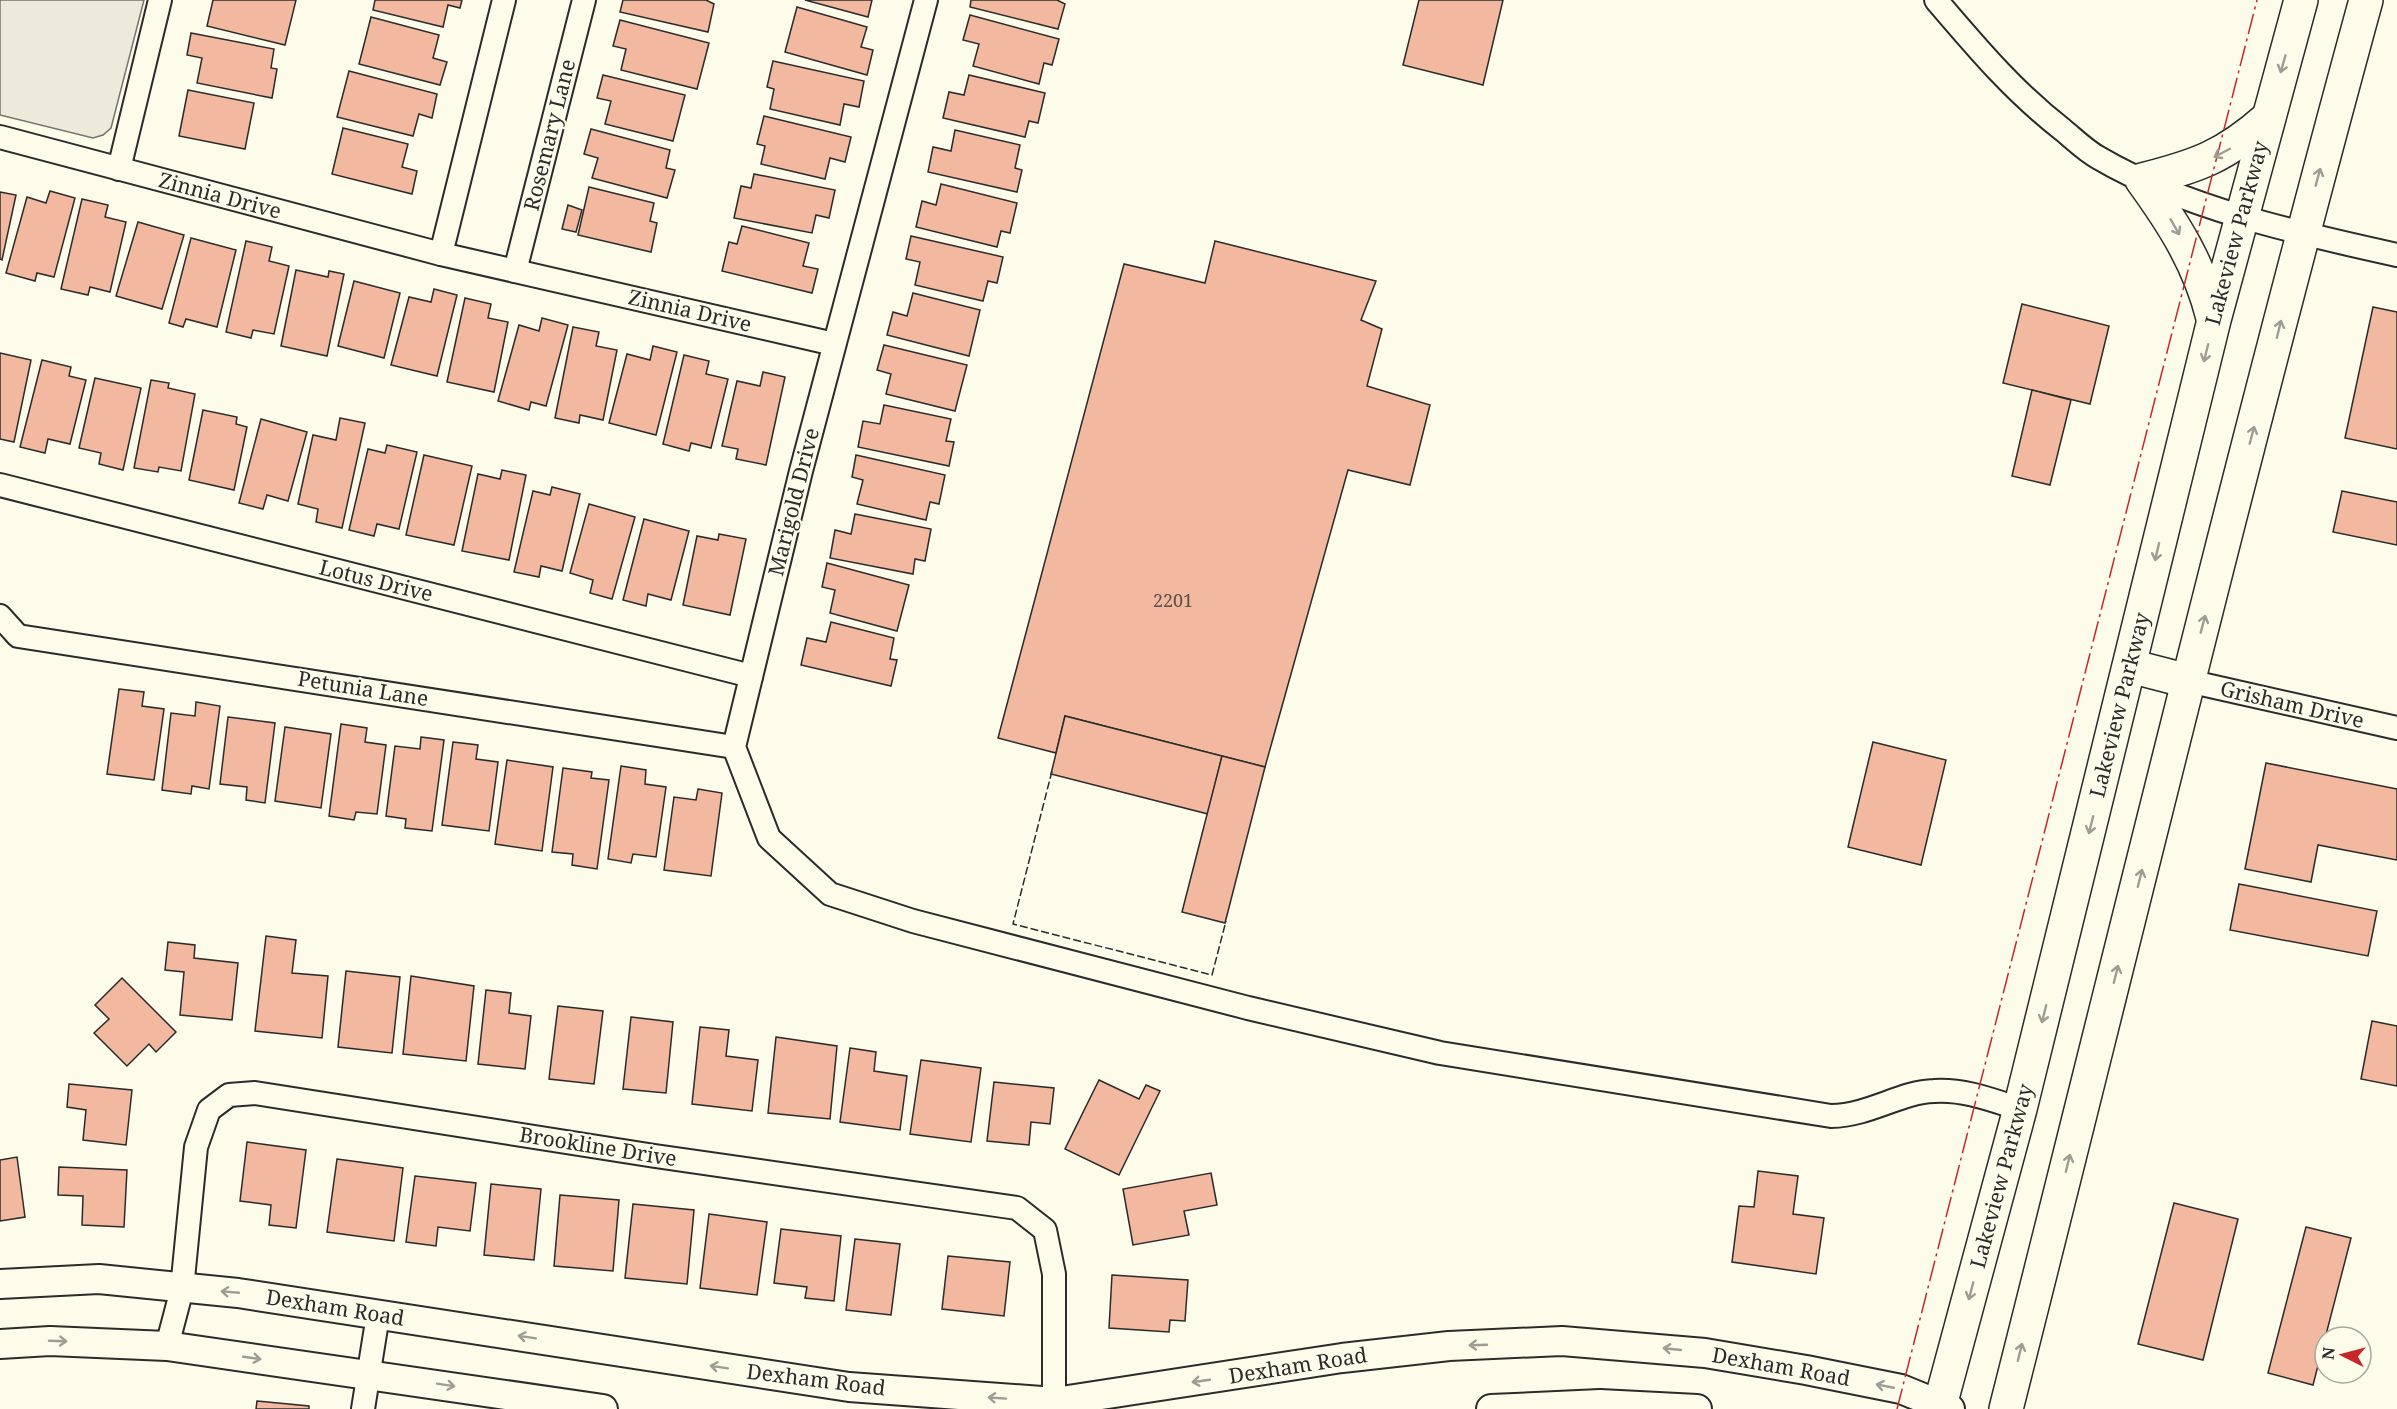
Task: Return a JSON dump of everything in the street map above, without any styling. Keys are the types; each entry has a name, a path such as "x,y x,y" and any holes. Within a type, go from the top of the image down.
{"main road":[{"name":"Lakeview Parkway","path":"1943,1407 2020,1108 2214,320 2301,0"},
{"path":"2006,1409 2302,233 2366,0"},
{"path":"2214,320 2204,284 2193,257 2170,219 2142,180 2189,168 2220,155 2239,144 2268,118"},
{"path":"2130,666 2188,681"}],"street":[{"path":"119,169 160,0"},
{"path":"441,254 504,0"},
{"name":"Rosemary Lane","path":"515,271 584,0"},
{"name":"Marigold Drive","path":"734,747 834,344 926,0"},
{"path":"1936,0 2023,98 2097,158 2142,180 2241,215 2302,233 2397,255"},
{"name":"Zinnia Drive","path":"0,137 441,254 834,344"},
{"name":"Lotus Drive","path":"0,485 751,676"},
{"name":"Petunia Lane","path":"0,616 18,636 734,747"},
{"name":"Grisham Drive","path":"2188,681 2397,728"},
{"path":"734,747 769,838 830,894 912,921 1248,1008 1440,1053 1831,1116 1850,1115 1933,1091 1967,1093 2020,1108"},
{"name":"Brookline Drive","path":"167,1346 182,1289 196,1147 209,1110 229,1095 255,1094 655,1156 1017,1208 1045,1230 1054,1274 1055,1405"},
{"name":"Dexham Road","path":"0,1284 99,1279 238,1293 849,1387 1055,1405 1342,1358 1449,1346 1562,1341 1705,1353 1901,1389 1943,1407"},
{"path":"363,1409 378,1315"},
{"path":"0,1344 50,1341 167,1346 368,1373 603,1409"},
{"path":"1491,1409 1600,1404 1697,1409"}],"shaded area":[{"path":"0,0 144,0 111,128 103,135 93,138 0,115"}],"building":[{"path":"213,0 296,0 285,45 207,26"},
{"path":"375,0 462,0 460,8 448,5 443,27 373,10"},
{"path":"623,0 706,0 714,4 708,32 620,12"},
{"path":"805,0 872,0 868,17"},
{"path":"971,0 1057,0 1065,4 1058,29 970,7"},
{"path":"1419,0 1503,0 1483,85 1403,65"},
{"path":"797,7 867,27 861,47 873,50 867,75 785,52"},
{"path":"970,15 1059,39 1052,65 1044,63 1039,84 973,66 979,44 963,40"},
{"path":"371,17 439,35 433,58 447,62 440,85 359,64"},
{"path":"620,20 709,43 697,89 621,70 626,49 613,46"},
{"path":"191,33 274,49 271,68 277,69 272,98 197,83 202,58 187,55"},
{"path":"773,61 864,81 859,107 844,104 840,125 770,109 774,89 767,87"},
{"path":"349,71 437,94 432,118 419,114 413,136 337,117"},
{"path":"603,75 685,95 673,141 605,124 611,101 597,98"},
{"path":"969,75 1045,93 1038,123 1029,121 1025,137 943,118 949,92 964,95"},
{"path":"188,90 254,103 245,149 179,136"},
{"path":"764,116 851,137 845,162 830,158 825,179 761,164 765,146 757,144"},
{"path":"343,128 408,144 402,167 417,171 412,194 332,174"},
{"path":"591,129 670,150 666,168 675,170 667,198 592,178 598,158 584,154"},
{"path":"955,130 1020,145 1015,168 1022,170 1017,192 928,172 933,147 951,151"},
{"path":"754,174 835,190 829,218 816,215 812,233 734,218 741,186 751,188"},
{"path":"941,184 1017,203 1010,233 1001,231 997,247 916,227 922,201 936,205"},
{"path":"589,187 654,203 650,221 657,223 651,252 578,235"},
{"path":"50,191 75,198 54,277 37,273 35,281 6,273 27,197 46,203"},
{"path":"0,192 16,195 2,260 0,259"},
{"path":"82,199 108,205 105,217 126,222 110,292 90,287 88,295 61,289"},
{"path":"568,205 582,210 576,232 562,229"},
{"path":"138,222 184,235 162,309 116,296"},
{"path":"742,226 809,243 803,266 818,269 812,293 722,271 729,242 737,244"},
{"path":"911,236 1003,257 997,283 988,281 983,301 915,285 920,262 906,259"},
{"path":"191,238 236,250 217,327 186,319 183,327 169,323"},
{"path":"246,241 272,247 269,261 289,266 274,334 253,330 251,338 226,332"},
{"path":"1215,241 1376,281 1361,320 1382,329 1367,386 1430,405 1410,485 1348,470 1265,767 1065,716 1056,753 998,738 1124,264 1205,283"},
{"path":"296,270 328,277 329,271 344,274 327,356 281,346"},
{"path":"354,281 400,293 384,358 338,346"},
{"path":"434,289 457,295 437,376 391,365 409,297 431,302"},
{"path":"913,293 980,310 969,356 887,335 893,312 907,316"},
{"path":"465,298 491,304 488,318 508,322 494,392 447,382"},
{"path":"2022,304 2109,326 2090,404 2003,383"},
{"path":"2373,307 2397,312 2397,449 2345,438"},
{"path":"542,318 568,325 546,406 531,402 529,410 498,401 519,325 539,331"},
{"path":"573,327 599,332 596,346 617,350 603,420 580,415 579,423 555,418"},
{"path":"884,345 967,365 955,411 886,394 891,374 877,370"},
{"path":"653,346 677,352 656,435 609,423 627,354 650,360"},
{"path":"0,353 31,360 14,442 0,439"},
{"path":"684,355 709,361 706,374 728,379 711,448 691,443 689,451 663,444"},
{"path":"42,360 71,367 69,376 86,380 70,444 48,439 45,453 20,447"},
{"path":"763,372 785,377 766,465 736,459 738,449 722,446 737,381 760,386"},
{"path":"95,378 141,388 123,470 99,464 101,453 79,448"},
{"path":"151,380 169,383 168,388 195,394 181,471 159,467 158,472 134,468"},
{"path":"2032,390 2071,400 2050,485 2012,476"},
{"path":"884,405 951,419 946,441 954,442 949,466 858,447 863,421 880,424"},
{"path":"203,410 237,417 236,424 247,427 234,490 189,480"},
{"path":"340,418 365,423 342,528 316,522 318,509 298,504 313,435 336,440"},
{"path":"261,419 307,432 288,501 267,495 263,509 239,503"},
{"path":"387,445 417,452 399,529 377,524 374,536 349,530 368,449 385,453"},
{"path":"424,455 472,466 454,545 406,535"},
{"path":"856,455 945,475 939,504 930,502 926,520 857,504 863,480 852,477"},
{"path":"502,470 526,475 509,560 462,551 478,474 500,479"},
{"path":"552,487 580,494 562,571 541,566 539,577 514,572 533,491 550,495"},
{"path":"2342,491 2397,502 2397,545 2333,532"},
{"path":"589,504 635,517 612,599 590,593 593,580 570,573"},
{"path":"855,514 931,529 925,561 915,559 913,574 830,558 835,530 851,534"},
{"path":"644,519 689,531 671,600 648,594 646,606 623,600"},
{"path":"719,534 746,539 730,615 683,605 697,536 718,540"},
{"path":"827,563 909,585 897,631 830,613 835,590 822,587"},
{"path":"831,622 894,638 890,659 897,660 891,686 801,665 807,638 826,642"},
{"path":"119,689 144,692 142,706 164,709 154,780 107,774"},
{"path":"196,702 220,706 209,789 192,786 191,794 162,790 171,713 195,716"},
{"path":"1065,716 1222,756 1208,814 1051,774"},
{"path":"228,717 275,723 265,803 246,800 247,787 220,784"},
{"path":"341,724 367,728 365,742 386,745 377,814 356,812 354,820 329,816"},
{"path":"285,727 331,734 321,808 275,801"},
{"path":"421,737 444,740 432,831 405,828 406,819 386,816 395,746 420,749"},
{"path":"453,742 478,745 476,759 498,762 489,831 442,825"},
{"path":"1873,742 1946,760 1921,865 1848,847"},
{"path":"1222,756 1265,767 1225,923 1182,912"},
{"path":"507,760 553,767 542,851 495,844"},
{"path":"2266,763 2397,789 2397,860 2318,845 2311,882 2245,869"},
{"path":"621,766 646,770 645,784 666,787 656,857 633,854 631,863 608,859"},
{"path":"563,768 592,772 591,778 609,780 597,869 572,865 573,854 552,852"},
{"path":"698,789 722,793 711,876 664,870 674,797 696,800"},
{"path":"2239,884 2377,911 2368,956 2230,930"},
{"path":"266,936 296,940 292,973 328,976 322,1038 255,1031"},
{"path":"168,942 195,945 194,958 238,963 232,1020 180,1015 184,972 165,970"},
{"path":"346,971 400,977 392,1053 338,1047"},
{"path":"411,976 474,986 466,1061 403,1054"},
{"path":"122,978 176,1032 156,1052 149,1044 127,1066 94,1033 109,1019 95,1005"},
{"path":"486,990 511,993 509,1013 531,1016 525,1069 478,1064"},
{"path":"558,1006 603,1011 594,1084 549,1079"},
{"path":"631,1017 673,1022 666,1093 623,1089"},
{"path":"2372,1021 2397,1026 2397,1086 2361,1079"},
{"path":"700,1027 729,1030 726,1056 758,1060 752,1111 692,1104"},
{"path":"776,1037 837,1046 830,1119 768,1113"},
{"path":"850,1048 876,1052 874,1071 907,1076 900,1130 840,1122"},
{"path":"921,1060 981,1068 971,1142 910,1134"},
{"path":"1099,1080 1139,1099 1146,1085 1160,1091 1119,1175 1065,1149"},
{"path":"994,1082 1054,1088 1050,1124 1031,1122 1029,1145 987,1141"},
{"path":"69,1084 132,1090 126,1145 83,1140 86,1110 67,1107"},
{"path":"247,1142 306,1150 296,1228 269,1225 271,1205 240,1201"},
{"path":"17,1157 25,1217 0,1221 0,1160"},
{"path":"337,1159 403,1168 394,1241 327,1232"},
{"path":"59,1167 127,1170 124,1227 82,1225 83,1196 58,1195"},
{"path":"1758,1171 1798,1176 1793,1214 1824,1218 1816,1274 1732,1262 1739,1206 1754,1207"},
{"path":"1211,1173 1217,1205 1184,1211 1189,1235 1133,1245 1123,1189"},
{"path":"415,1176 476,1183 470,1231 438,1227 436,1246 406,1242"},
{"path":"491,1184 541,1189 534,1260 484,1255"},
{"path":"560,1195 619,1200 613,1271 554,1266"},
{"path":"2174,1203 2238,1219 2203,1360 2138,1344"},
{"path":"633,1204 694,1210 687,1284 625,1278"},
{"path":"709,1214 767,1222 757,1295 700,1288"},
{"path":"2306,1227 2351,1238 2329,1325 2313,1325 2313,1385 2268,1373"},
{"path":"781,1229 841,1236 834,1301 805,1298 807,1287 774,1283"},
{"path":"855,1239 900,1244 891,1315 846,1310"},
{"path":"948,1256 1010,1262 1004,1316 942,1309"},
{"path":"1112,1275 1188,1280 1185,1321 1170,1320 1169,1332 1109,1328"},
{"path":"257,1401 309,1406 309,1409 256,1409"}],"fence":[{"path":"1052,771 1013,924 1212,975 1226,921"}],"power":[{"path":"1897,1409 2257,0"}]}
